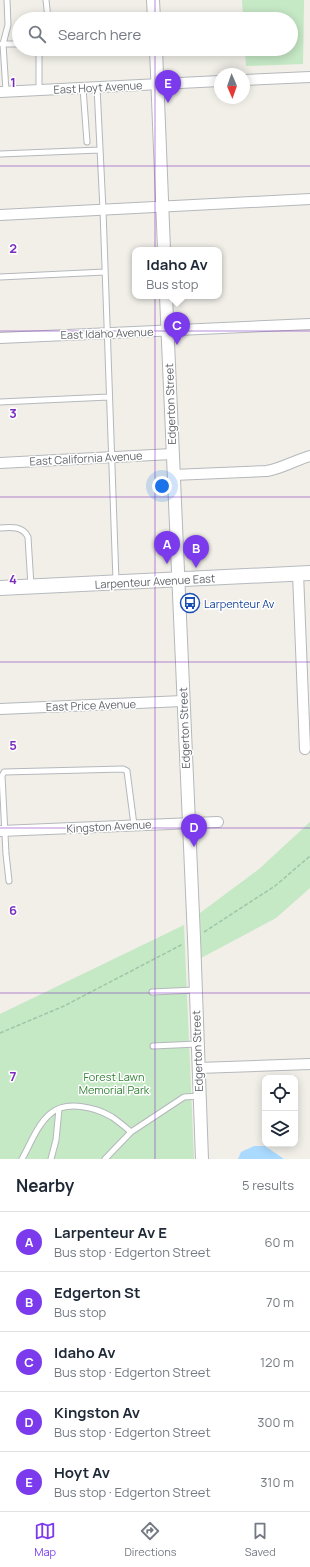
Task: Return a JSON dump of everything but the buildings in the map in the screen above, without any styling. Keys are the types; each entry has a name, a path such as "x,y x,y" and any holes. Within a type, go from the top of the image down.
{"main road":[{"name":"Larpenteur Avenue East","path":"0,588 304,573"}],"street":[{"path":"154,0 154,12"},
{"path":"156,56 164,247"},
{"path":"250,80 310,77"},
{"name":"East Hoyt Avenue","path":"3,92 214,81"},
{"path":"0,215 310,200"},
{"name":"Edgerton Street","path":"166,299 202,1159"},
{"name":"East Idaho Avenue","path":"0,338 310,324"},
{"name":"East California Avenue","path":"0,463 172,454"},
{"path":"173,475 276,470 300,458 310,456"},
{"path":"304,573 305,749"},
{"name":"East Price Avenue","path":"0,709 182,701"},
{"name":"Kingston Avenue","path":"2,831 218,822"},
{"path":"198,1068 310,1064"}],"lane":[{"path":"3,92 2,44 8,25 7,0"},
{"path":"46,0 47,12"},
{"path":"39,56 39,90"},
{"path":"97,87 103,210 106,334 116,582"},
{"path":"83,88 87,142"},
{"path":"0,154 100,150"},
{"path":"0,277 105,272"},
{"path":"0,402 109,397"},
{"path":"0,528 20,528 26,532 28,537 32,586"},
{"path":"9,881 2,831 2,776 4,772 124,769 127,771 134,825"},
{"path":"152,992 195,990"},
{"path":"153,1046 197,1044"},
{"path":"105,1159 131,1132 184,1097 199,1096"},
{"path":"22,1159 40,1127 50,1114 67,1107 81,1107 98,1110 112,1117 131,1132"},
{"path":"51,1159 56,1140 59,1109"}],"path":[{"path":"201,934 275,886 310,856"},
{"path":"0,1033 64,1006 187,942"}],"green space":[{"path":"242,0 304,0 303,64 246,66 245,56 298,56 298,12 243,12"},
{"path":"310,822 310,888 276,918 201,958 200,913 259,869"},
{"name":"Forest Lawn Memorial Park","path":"184,925 194,1159 0,1159 0,1014"}],"water":[{"path":"254,1146 262,1146 266,1147 284,1159 238,1159 241,1152"}],"place":[{"name":"Hoyt Av","path":"168,103"},
{"name":"Idaho Av","path":"177,345"},
{"name":"Larpenteur Av E","path":"167,564"},
{"name":"Edgerton St","path":"196,568"},
{"name":"Larpenteur Av","path":"190,603"},
{"name":"Kingston Av","path":"194,847"}]}
